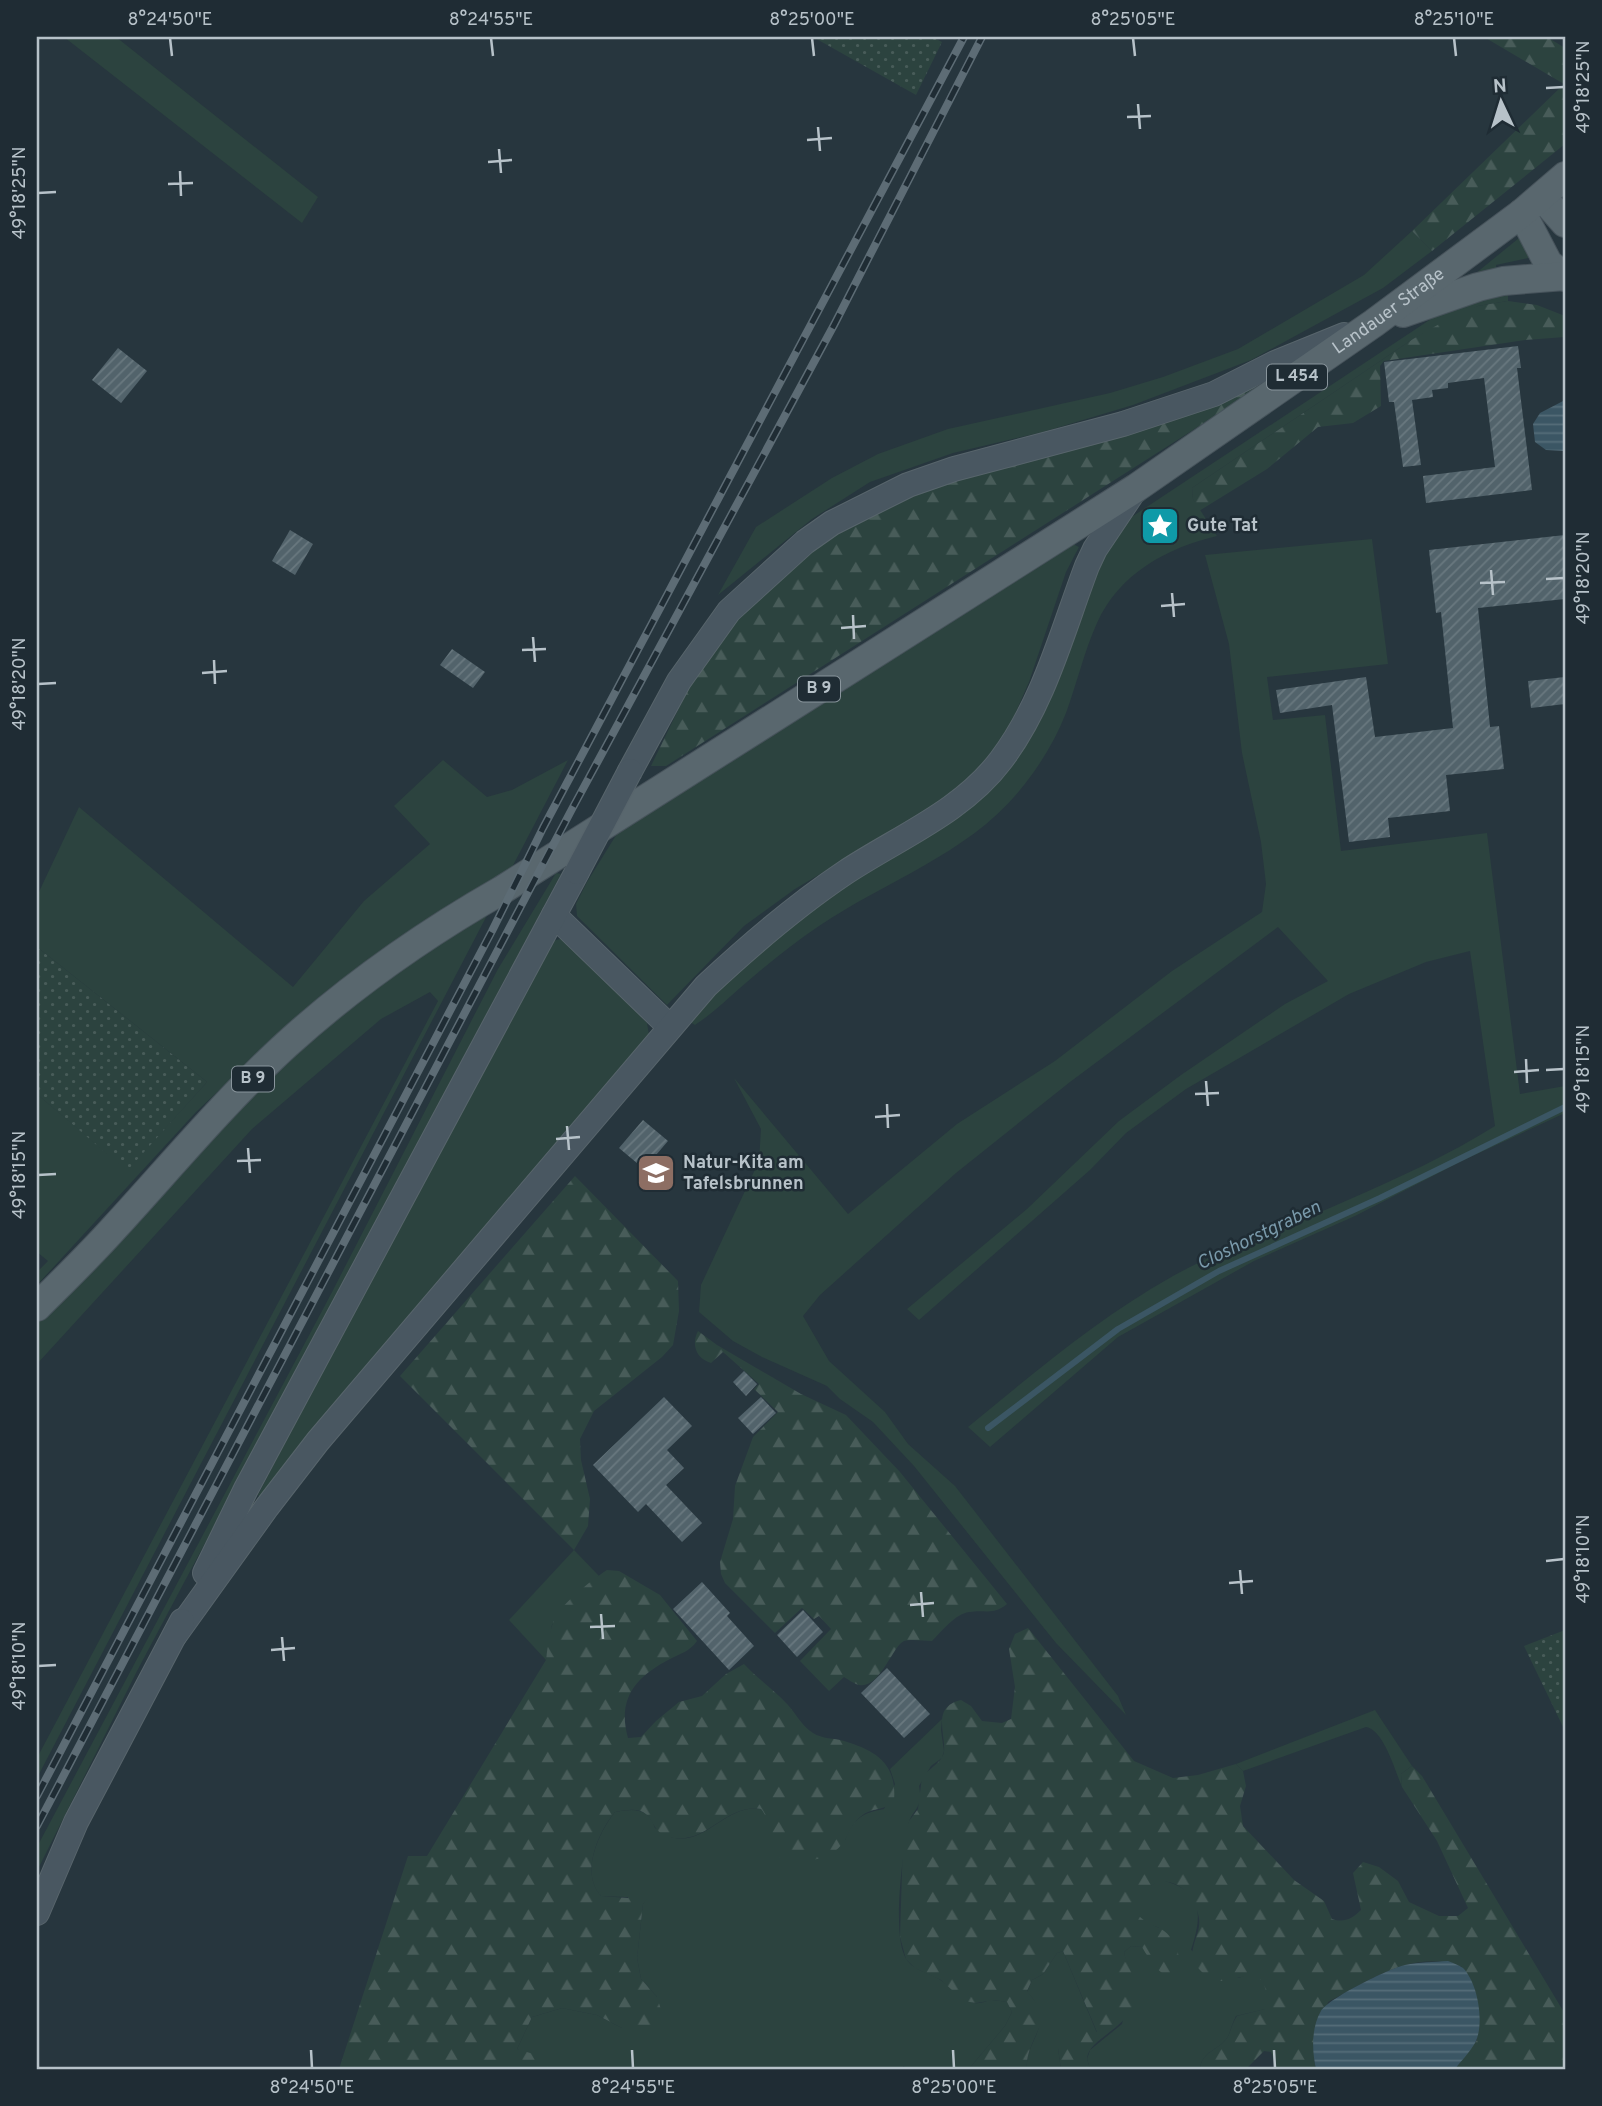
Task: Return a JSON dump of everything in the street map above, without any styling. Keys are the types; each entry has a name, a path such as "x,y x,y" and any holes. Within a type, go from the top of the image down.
{"main road":[{"name":"Landauer Straße","path":"1136,488 1374,323 1532,205 1565,176"},
{"path":"1532,205 1565,223"},
{"path":"1532,205 1548,262 1565,276"},
{"path":"37,1913 76,1822 175,1635 246,1489 679,681 729,611 805,542 832,523 908,485 954,469 1123,424 1214,394 1275,363 1374,323 1478,286 1503,281 1565,276"},
{"path":"175,1635 318,1441 706,986 755,939 800,903 946,811 975,788 1000,762 1039,695 1087,566 1136,488"},
{"name":"B 9","path":"37,1307 283,1048 361,982 451,919 502,890 1136,488"},
{"path":"554,915 670,1027"}],"green space":[{"path":"64,37 116,37 318,197 302,223"},
{"path":"813,37 932,37 942,42 916,95"},
{"path":"1484,37 1547,37 1565,48 1565,144 1432,251 1412,231 1564,84"},
{"path":"1412,231 1432,251 1383,288 1251,360 1133,405 1043,432 953,453 870,482 812,519 718,595 756,527 832,478 878,454 948,429 1110,393 1238,349 1364,275"},
{"path":"1519,238 1533,257 1496,265 1497,275 1470,278"},
{"path":"1508,292 1508,301 1478,306 1413,339 1192,488 1193,499 1217,536 1162,556 1131,577 1118,590 1097,623 1066,713 1052,744 1020,790 976,832 925,865 819,926 695,1025 690,1022 754,950 998,779 1097,563 1130,518 1437,315"},
{"path":"1508,301 1537,305 1565,316 1565,337 1525,340 1384,361 1380,366 1381,406 1353,423 1318,427 1267,469 1199,511 1193,499 1192,488 1413,339 1455,315 1478,306"},
{"path":"1258,380 1262,386 666,766 651,766 698,669 730,626 822,540 922,490"},
{"path":"1372,539 1388,664 1267,677 1273,720 1325,715 1341,851 1487,833 1520,1094 1565,1086 1565,1113 1462,1161 1355,1216 1254,1261 1118,1337 990,1447 968,1427 1067,1347 1145,1292 1216,1255 1404,1175 1495,1126 1470,951 1426,962 1349,994 1186,1089 1126,1133 1090,1170 919,1320 907,1309 1027,1209 1119,1121 1285,1004 1328,981 1278,927 1070,1082 956,1173 820,1295 803,1316 829,1361 885,1412 908,1444 955,1486 1118,1696 1126,1715 1056,1643 914,1466 873,1422 840,1399 827,1386 733,1341 699,1312 701,1285 759,1161 761,1129 734,1078 848,1214 957,1124 1055,1061 1172,971 1262,912 1266,884 1261,842 1242,753 1229,644 1205,555"},
{"path":"1069,542 1079,547 1066,572 1029,682 1008,730 979,769 934,806 795,889 744,926 667,1005 577,916 576,904 587,882 623,824"},
{"path":"443,760 487,797 512,790 568,760 37,1778 37,1758 438,1001 430,992 381,1019 252,1129 37,1364 37,1320 294,1020 196,1112 37,1285 37,1272 48,1261 37,1252 37,1094 127,1170 207,1082 37,947 37,896 79,807 293,987 364,901 430,844 394,806"},
{"path":"556,873 561,874 137,1671 37,1871 37,1847 331,1294 498,969"},
{"path":"563,938 647,1023 649,1035 261,1499 258,1495 294,1425 553,941"},
{"path":"37,947 207,1082 127,1171 37,1094"},
{"path":"575,1176 678,1281 679,1311 673,1345 662,1357 594,1411 580,1439 581,1460 590,1499 588,1526 574,1550 400,1376"},
{"path":"698,1331 801,1394 846,1415 900,1472 1007,1604 993,1611 964,1613 932,1641 904,1641 880,1674 867,1684 859,1685 844,1677 829,1691 800,1661 831,1629 819,1616 814,1619 802,1608 775,1633 725,1583 721,1574 720,1562 733,1519 735,1486 753,1437 778,1412 754,1389 759,1384 723,1352 711,1363 698,1355 695,1341"},
{"path":"574,1550 599,1576 567,1603 552,1625 546,1660 509,1620"},
{"path":"607,1570 619,1571 660,1595 697,1641 688,1650 647,1673 638,1682 627,1701 625,1712 628,1738 641,1737 679,1702 702,1696 726,1674 744,1664 783,1700 813,1733 866,1749 882,1761 892,1777 894,1801 860,1817 839,1848 832,1853 799,1861 781,1859 768,1820 761,1809 737,1812 707,1830 686,1838 664,1835 646,1814 640,1811 615,1812 603,1830 594,1853 592,1876 601,1896 628,1898 632,1892 641,1889 646,1891 648,1898 643,1904 637,1958 641,1979 657,1997 665,2022 654,2034 622,2028 597,2015 562,2008 532,2017 517,2049 553,2060 559,2069 339,2069 408,1856 427,1856 546,1660 550,1632 560,1610"},
{"path":"1028,1628 1134,1761 1173,1778 1198,1775 1236,1764 1243,1771 1246,1786 1240,1806 1243,1826 1294,1880 1324,1901 1332,1919 1348,1919 1361,1910 1353,1873 1363,1862 1379,1867 1398,1881 1409,1902 1439,1916 1458,1916 1468,1908 1437,1841 1402,1787 1401,1774 1412,1766 1422,1776 1565,2014 1565,2069 1455,2069 1477,2040 1462,1967 1444,1962 1427,1962 1392,1970 1328,2002 1314,2060 1316,2069 1277,2069 1271,2052 1264,2051 1246,2069 1200,2069 1204,2058 1227,2038 1237,2016 1265,2009 1269,2002 1263,1981 1246,1976 1216,1980 1199,1969 1193,1956 1199,1925 1194,1904 1187,1893 1177,1885 1167,1882 1148,1888 1142,1899 1139,1916 1169,1935 1178,1953 1180,1974 1173,1980 1163,1974 1142,1947 1131,1946 1124,1952 1136,1984 1134,2003 1121,2023 1089,2051 1087,2059 1090,2069 1061,2069 1058,2048 1061,2029 1079,2027 1097,2032 1063,1951 1057,1953 1043,1974 1032,1980 1027,1991 1044,2013 1028,2055 1027,2069 969,2069 1005,2026 1012,2012 1007,2002 964,2001 941,1980 915,1968 906,1959 900,1937 903,1840 909,1821 918,1809 922,1777 938,1762 944,1752 942,1722 946,1709 961,1700 971,1706 982,1721 1002,1723 1011,1719 1015,1687 1009,1649 1015,1634"},
{"path":"1565,1630 1565,1731 1524,1646"},
{"path":"1375,1710 1412,1766 1401,1774 1402,1787 1383,1743 1378,1735 1366,1727 1243,1771 1236,1764"},
{"path":"942,1719 942,1758 931,1766 919,1786 919,1805 908,1826 900,1895 900,1934 902,1949 914,1967 939,1979 960,1996 975,2003 991,2000 1007,2002 1012,2012 1005,2026 969,2069 905,2069 904,2066 901,2069 559,2069 517,2049 532,2017 562,2008 597,2015 622,2028 657,1997 641,1979 637,1958 643,1904 647,1898 601,1896 592,1877 598,1842 615,1812 640,1811 649,1816 655,1828 665,1834 686,1838 707,1830 737,1812 761,1809 767,1816 845,1840 852,1826 860,1818 870,1812 884,1809 895,1784 890,1769"},
{"path":"1161,1880 1185,1890 1196,1905 1197,1925 1191,1950 1238,1978 1251,1976 1263,1980 1270,2002 1266,2009 1236,2016 1227,2038 1204,2058 1200,2069 1090,2069 1087,2059 1090,2050 1122,2024 1132,1975 1124,1952 1131,1946 1142,1947 1159,1928 1144,1922 1138,1916 1143,1894"},
{"path":"1063,1951 1097,2033 1058,2048 1061,2069 1027,2069 1027,2059 1038,2032 1040,2013 1027,1992 1032,1980 1043,1974 1057,1953"}],"water":[{"path":"1565,400 1565,451 1546,450 1535,442 1533,424 1540,413"},
{"path":"1448,1961 1461,1967 1473,1983 1480,2015 1475,2043 1455,2069 1316,2069 1314,2032 1321,2011 1326,2005 1373,1978 1405,1965"}],"building":[{"path":"1518,346 1521,368 1517,368 1532,490 1426,503 1423,476 1495,467 1484,378 1448,383 1448,388 1432,390 1433,397 1412,400 1421,465 1403,467 1394,402 1389,402 1384,362"},
{"path":"118,348 147,371 121,403 92,380"},
{"path":"290,530 313,544 295,575 272,561"},
{"path":"1565,535 1565,599 1478,608 1490,727 1499,726 1504,769 1446,775 1450,811 1388,818 1390,837 1349,842 1332,705 1280,713 1276,690 1366,677 1375,737 1453,728 1441,612 1436,613 1429,550"},
{"path":"452,649 485,672 473,688 440,665"},
{"path":"1565,677 1565,704 1531,708 1528,681"},
{"path":"643,1120 668,1141 644,1169 619,1148"},
{"path":"744,1371 757,1384 746,1396 733,1382"},
{"path":"664,1397 692,1426 667,1450 684,1468 666,1485 702,1523 682,1542 646,1504 638,1512 593,1465"},
{"path":"761,1397 776,1413 753,1434 738,1418"},
{"path":"702,1582 730,1613 727,1616 754,1646 729,1670 673,1609"},
{"path":"803,1610 823,1632 797,1657 777,1635"},
{"path":"887,1668 930,1714 904,1738 861,1693"}],"waterway":[{"name":"Closhorstgraben","path":"988,1428 1118,1329 1219,1271 1380,1198 1565,1107"}],"railway":[{"path":"37,1796 492,931 543,828 964,37"},
{"path":"37,1826 572,809 834,325 982,37"}],"place":[{"name":"Gute Tat","path":"1160,526"},
{"name":"Natur-Kita am Tafelsbrunnen","path":"656,1173"}]}
